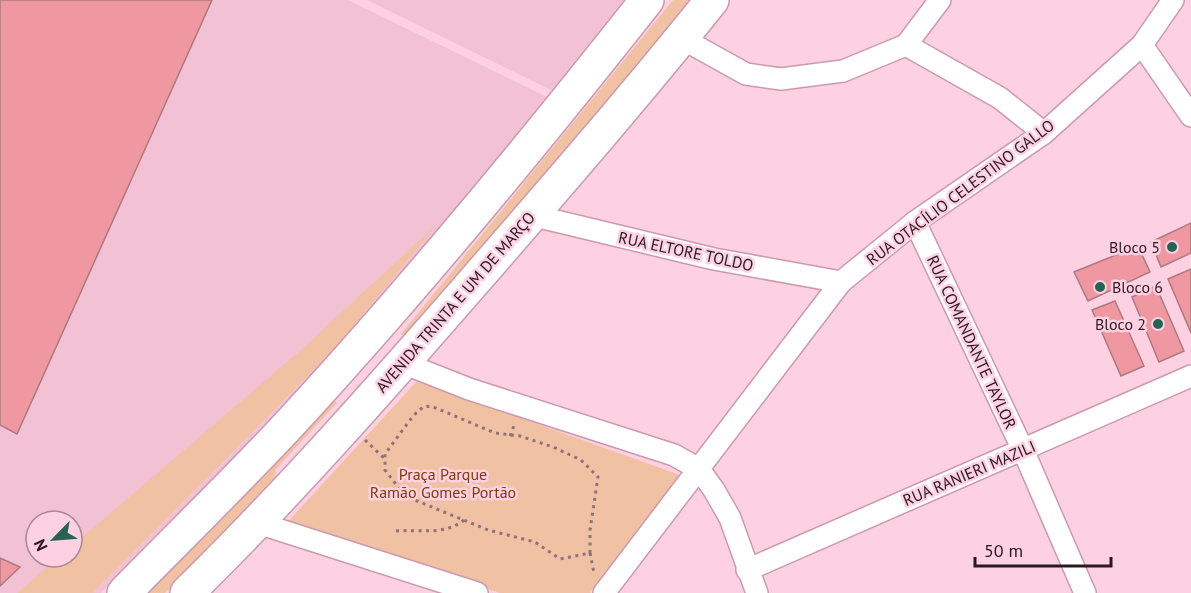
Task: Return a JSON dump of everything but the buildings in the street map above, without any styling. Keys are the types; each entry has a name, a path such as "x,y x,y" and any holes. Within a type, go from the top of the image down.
{"main road":[{"path":"124,593 324,385 518,162 647,0"},
{"name":"AVENIDA TRINTA E UM DE MARÇO","path":"187,593 258,523 403,363 712,0"},
{"path":"403,363 390,347 391,331 435,273 447,244"},
{"path":"282,496 299,465 341,410 339,397 324,385"}],"street":[{"path":"681,38 746,75 781,79 843,71 906,45 940,0"},
{"name":"RUA OTACÍLIO CELESTINO GALLO","path":"606,590 841,282 915,222 1044,133 1142,45 1173,0"},
{"path":"906,45 1000,98 1044,133"},
{"path":"1142,45 1191,116"},
{"name":"RUA ELTORE TOLDO","path":"531,215 714,259 841,282"},
{"name":"RUA COMANDANTE TAYLOR","path":"915,222 1023,450 1085,593"},
{"path":"403,363 469,389 674,455 699,469 730,518 757,593"},
{"name":"RUA RANIERI MAZILI","path":"747,570 1191,376"},
{"path":"258,523 477,593"}],"path":[{"path":"590,553 560,559 534,542 488,530 405,496 385,470 385,454 388,448 423,407 439,408 495,433 520,436 541,443 588,465 598,477 590,530 590,553 594,562 594,572 606,590"},
{"path":"396,531 413,529 438,532 464,520"}],"shaded area":[{"path":"0,0 348,0 547,97 340,349 101,593 0,593"},
{"path":"367,0 630,0 555,92"}],"green space":[{"path":"673,0 695,0 414,344 401,334"},
{"path":"437,224 338,345 93,593 17,593 45,569 84,569 84,536 301,350"},
{"name":"Praça Parque Ramão Gomes Portão","path":"417,381 683,476 590,593 500,593 284,526"},
{"path":"328,393 337,403 276,469 274,486 165,593 135,593"}],"place":[{"name":"Bloco 5","path":"1172,247"},
{"name":"Bloco 6","path":"1100,287"},
{"name":"Bloco 2","path":"1158,324"}]}
